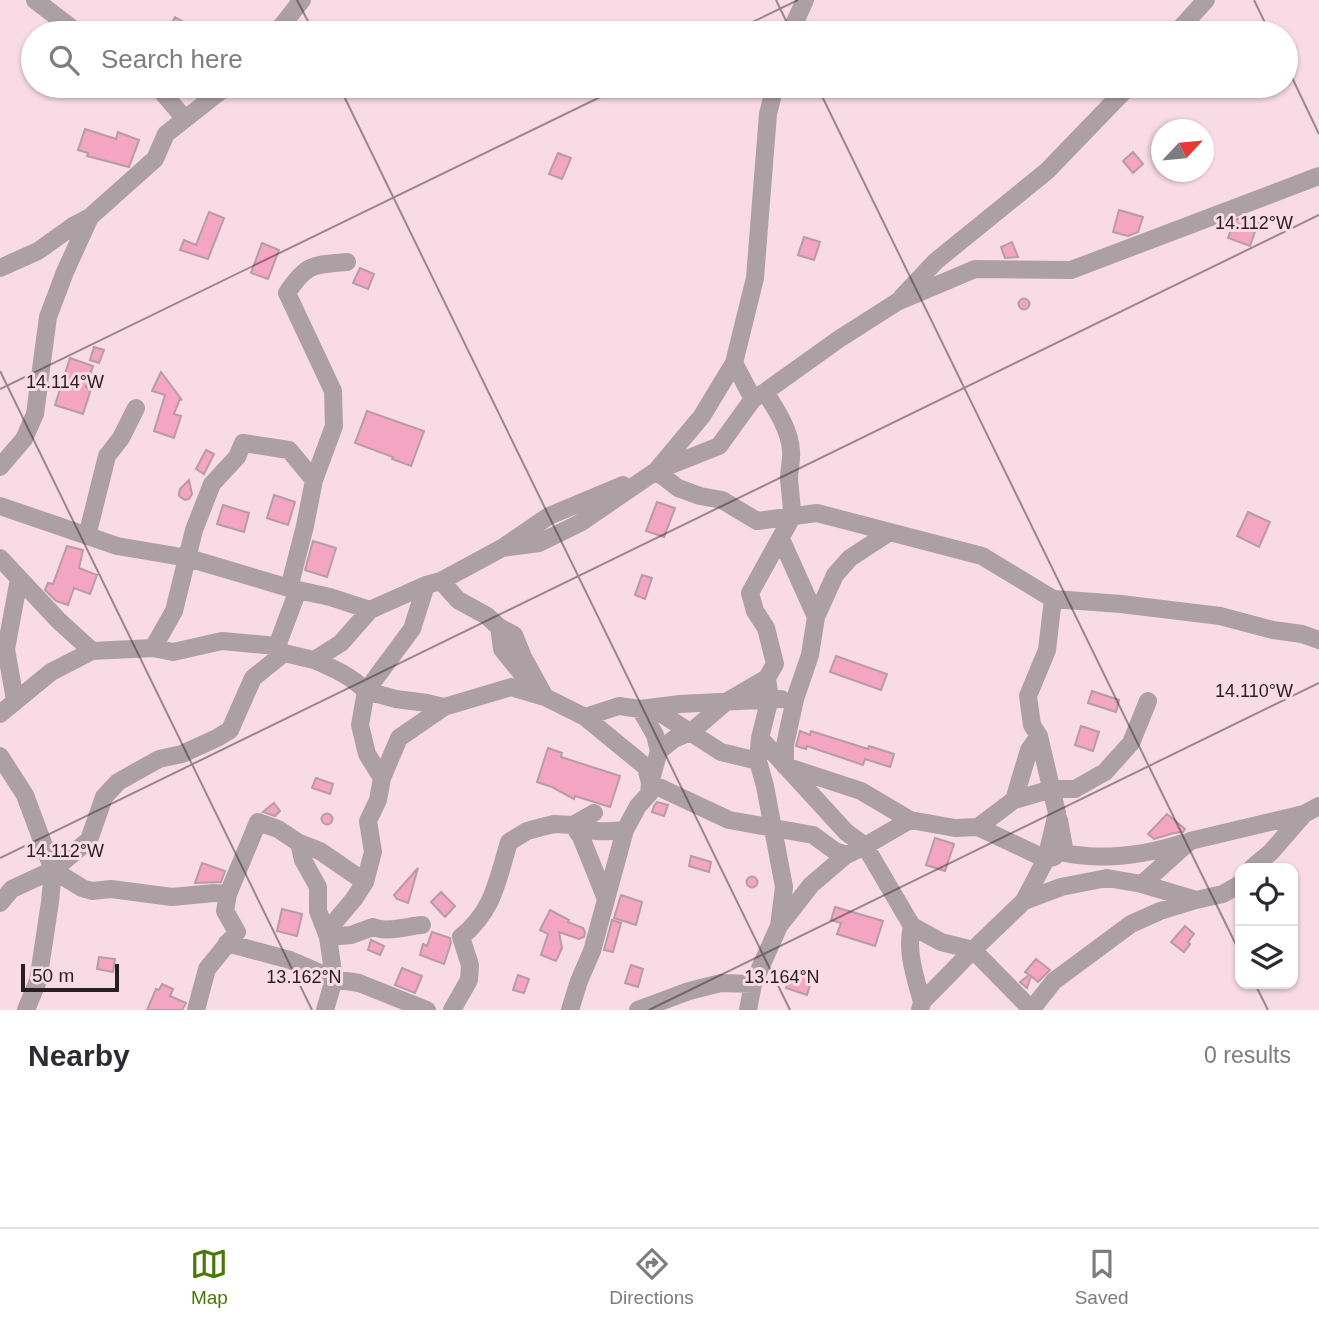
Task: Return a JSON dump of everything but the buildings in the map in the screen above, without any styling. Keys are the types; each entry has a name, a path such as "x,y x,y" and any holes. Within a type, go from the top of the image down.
{"street":[{"path":"35,0 62,21"},
{"path":"285,21 302,0"},
{"path":"795,21 805,0"},
{"path":"1187,21 1206,0"},
{"path":"167,98 185,119"},
{"path":"0,268 38,251 90,217 155,159 166,134 212,98"},
{"path":"656,471 702,416 734,363 755,278 768,114 772,98"},
{"path":"897,302 936,261 1047,171 1117,98"},
{"path":"314,660 341,643 370,610 434,583 502,548 540,543 580,523 656,471 719,446 759,395 897,302 975,269 1071,270 1319,176"},
{"path":"0,467 24,439 35,414 48,317 90,217"},
{"path":"0,903 12,889 53,870 89,839 104,797 118,782 159,759 182,754 230,730 253,678 281,650 314,480 334,426 333,391 287,293 299,275 313,265 347,262"},
{"path":"734,363 759,395 778,413 789,436 789,477 796,538 793,566"},
{"path":"87,536 107,456 121,438 136,408"},
{"path":"153,648 174,611 194,530 212,484 237,457 243,443 289,450 314,480"},
{"path":"656,471 678,488 722,500 757,521 817,513 982,556 1054,598 1220,615 1319,640"},
{"path":"0,506 117,546 188,558 370,610"},
{"path":"659,751 674,739 691,732 726,702 767,678 775,664 766,628 755,611 750,593 792,517"},
{"path":"785,766 785,745 794,699 810,655 816,617 835,575 850,558 890,532"},
{"path":"781,539 816,617"},
{"path":"0,558 59,621 92,651"},
{"path":"15,700 6,649 19,579"},
{"path":"434,583 514,635 545,697"},
{"path":"382,778 368,754 360,725 366,691 412,629 434,583"},
{"path":"1054,598 1047,650 1028,696 1032,725 1039,736 1065,853"},
{"path":"0,714 51,672 92,651 153,648 173,652 222,641 281,650 339,670 366,691 444,707"},
{"path":"767,678 770,698 760,738 758,761 784,887 779,926"},
{"path":"328,937 332,925 354,900 365,882 373,852 368,821 399,738 444,707 511,687 545,697 585,717 646,767 650,783"},
{"path":"585,717 620,706 647,709 680,704 794,699"},
{"path":"978,827 1014,800 1052,789 1075,789 1105,772 1131,743 1148,701"},
{"path":"647,709 691,732 721,752 758,761"},
{"path":"570,1010 592,951 625,830 638,806 649,794 659,751 647,709"},
{"path":"1014,800 1029,750 1039,736"},
{"path":"760,738 846,832 865,846 912,926 941,942 973,950 1032,1010 1054,981 1131,924 1160,911 1223,894 1235,887"},
{"path":"0,757 25,795 53,870 38,981 26,1010"},
{"path":"785,766 861,791 910,820 955,828 978,827 1046,859 1065,853 1085,857 1118,857 1162,850 1312,810"},
{"path":"650,783 729,820 813,835 846,855"},
{"path":"1258,863 1312,810"},
{"path":"573,825 594,813"},
{"path":"921,1006 1024,901 1046,859 1058,813"},
{"path":"748,1010 753,984 779,926 811,885 846,855 910,820"},
{"path":"196,1010 207,969 237,932 225,911 228,894 258,822 278,829 299,843 320,850 365,882"},
{"path":"452,1010 469,980 470,965 461,937 484,915 498,882 509,842 527,831 554,824 573,825 589,831 625,830"},
{"path":"573,825 582,837 607,898"},
{"path":"1142,884 1190,841"},
{"path":"299,843 303,860 318,887 318,911 328,937 334,979 325,1010"},
{"path":"53,870 92,891 111,889 172,897 228,894"},
{"path":"1024,901 1061,887 1107,878 1142,884 1196,900"},
{"path":"328,937 351,935 373,927 382,931 422,925"},
{"path":"912,926 908,941 921,1006"},
{"path":"227,943 290,960 334,979 359,983 427,1010"},
{"path":"638,1010 720,983 753,984"}]}
